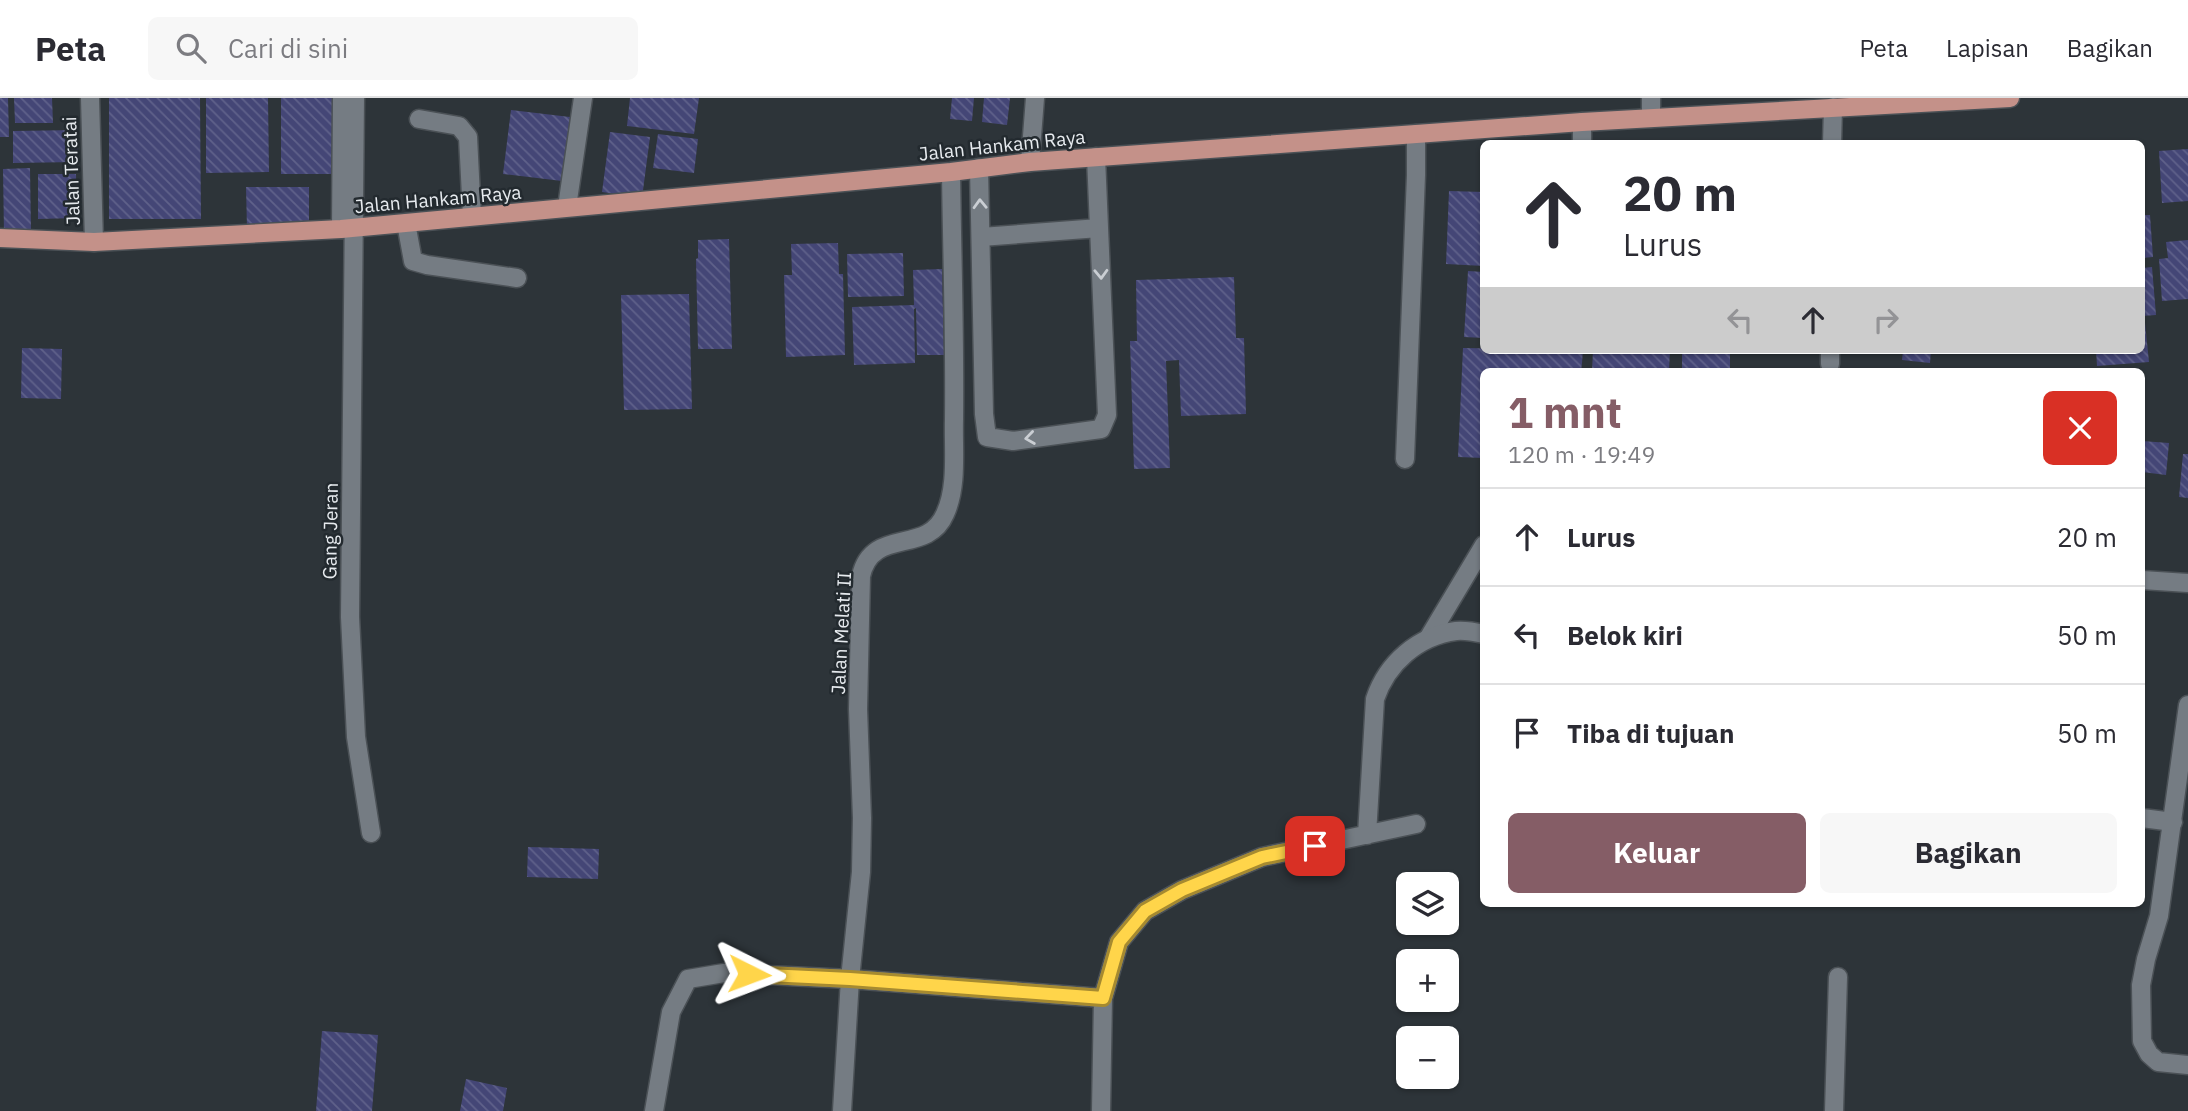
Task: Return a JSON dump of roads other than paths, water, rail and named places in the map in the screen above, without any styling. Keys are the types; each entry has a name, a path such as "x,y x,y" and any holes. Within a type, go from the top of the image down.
{"main road":[{"name":"Jalan Hankam Raya","path":"0,238 94,242 347,228 951,172 1030,162 1582,122 2010,98"}],"street":[{"name":"Jalan Teratai","path":"90,98 94,242"},
{"path":"342,98 347,228"},
{"path":"347,228 355,98"},
{"path":"567,207 583,98"},
{"path":"1030,162 1035,98"},
{"path":"1651,98 1651,118"},
{"path":"1832,140 1833,107"},
{"path":"419,119 459,126 468,137 472,216"},
{"path":"1582,122 1582,140"},
{"path":"1405,459 1416,134"},
{"path":"979,168 984,414 987,437 1013,441 1101,429 1107,415 1096,157"},
{"name":"Jalan Melati II","path":"850,979 861,872 858,709 861,576 870,554 879,548 918,539 934,530 945,515 953,482 951,172"},
{"path":"406,223 413,261 517,278"},
{"name":"Gang Jeran","path":"347,228 350,617 356,737 371,833"},
{"path":"981,237 1099,228"},
{"path":"1367,835 1375,699 1379,687 1395,663 1429,637 1480,552"},
{"path":"2145,580 2188,583"},
{"path":"1429,637 1459,631 1480,634"},
{"path":"2188,705 2159,916 2141,985 2142,1041 2148,1054 2158,1062 2188,1065"},
{"path":"2145,818 2173,822"},
{"path":"1101,1111 1103,998 1119,942 1145,911 1182,890 1262,857 1416,824"},
{"path":"654,1111 671,1012 688,979 724,973 850,979 1103,998"},
{"path":"1834,1111 1838,977"},
{"path":"842,1111 850,979"}]}
